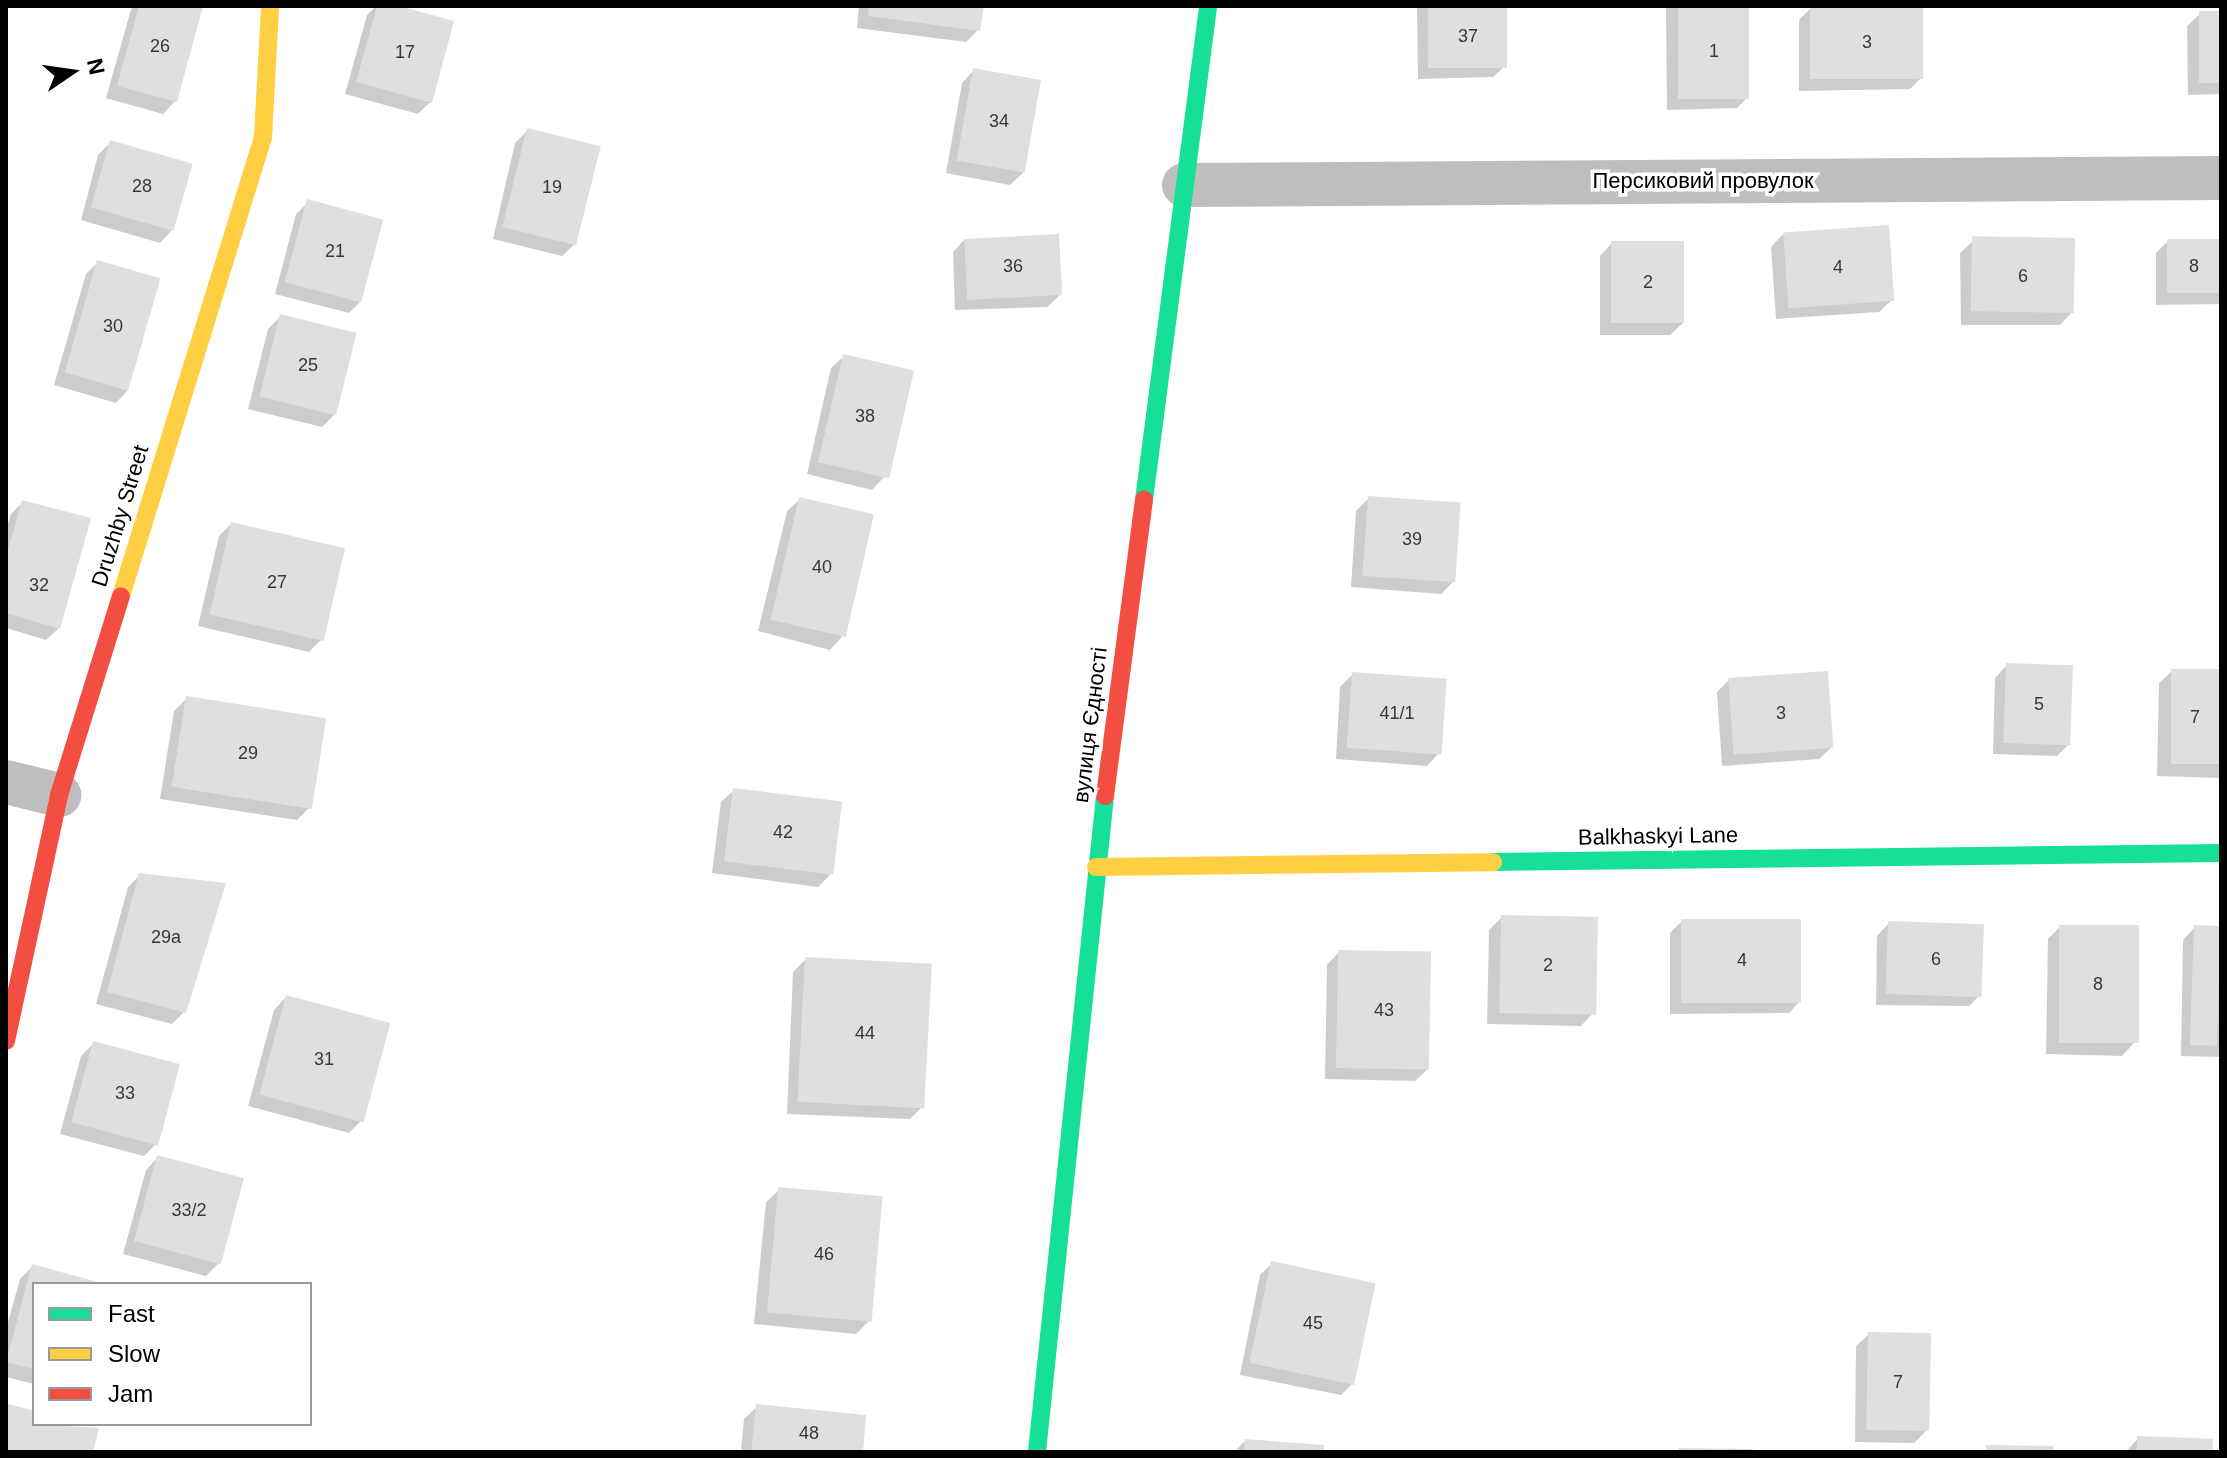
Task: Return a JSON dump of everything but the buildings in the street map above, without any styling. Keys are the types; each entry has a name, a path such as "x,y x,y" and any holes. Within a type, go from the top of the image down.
{"street":[{"name":"Druzhby Street","path":"6,1038 59,795 263,137 270,6"},
{"name":"вулиця Єдності","path":"1037,1452 1096,867 1208,6"},
{"name":"Персиковий провулок","path":"1184,185 2221,178"},
{"path":"6,782 59,795"},
{"name":"Balkhaskyi Lane","path":"1096,867 2221,853"}],"traffic: fast":[{"path":"1144,500 1208,6"},
{"path":"1037,1452 1105,796"},
{"path":"1493,862 2221,853"}],"traffic: slow":[{"path":"121,596 263,137 270,6"},
{"path":"1096,867 1493,862"}],"traffic: jam":[{"path":"1105,796 1144,500"},
{"path":"6,1041 59,795 121,596"}]}
